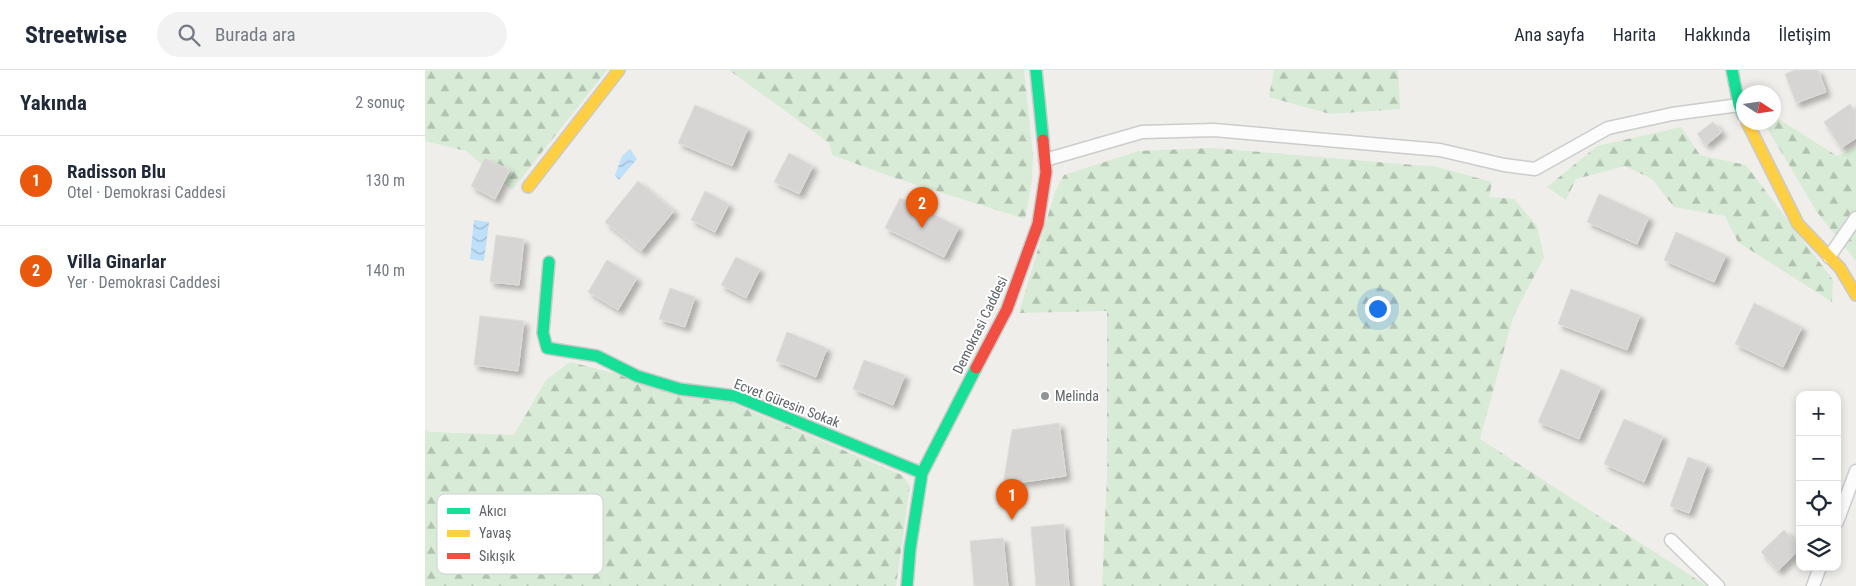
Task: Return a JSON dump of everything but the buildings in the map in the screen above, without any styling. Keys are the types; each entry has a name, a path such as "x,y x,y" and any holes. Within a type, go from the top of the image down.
{"street":[{"path":"528,187 619,70"},
{"name":"Demokrasi Caddesi","path":"907,586 910,549 922,473 1007,309 1038,224 1046,172 1036,70"},
{"path":"1732,70 1736,88"},
{"path":"1751,130 1798,224 1839,268 1856,295"},
{"name":"Ecvet Güresin Sokak","path":"549,262 543,333 547,348 597,356 637,376 680,389 735,396 922,473"}],"lane":[{"path":"1045,160 1141,132 1214,130 1440,150 1504,165 1535,169 1608,128 1671,114 1736,110"},
{"path":"1829,257 1856,218"},
{"path":"1841,511 1856,471"},
{"path":"1671,540 1718,586"},
{"path":"1813,586 1819,571"}],"green space":[{"path":"425,70 607,70 512,190 466,151 425,141"},
{"path":"729,70 1024,70 1033,156 1032,179 1025,219 895,178 832,155 829,143"},
{"path":"1274,70 1398,70 1400,109 1330,114 1269,97"},
{"path":"1781,120 1837,156 1856,147 1856,261 1817,212 1768,130 1781,130"},
{"path":"1681,127 1700,155 1746,165 1833,280 1832,302 1738,242 1725,216 1674,207 1652,179 1625,166 1576,179 1566,200 1547,187 1597,146"},
{"path":"1213,148 1437,167 1492,182 1489,197 1514,199 1537,226 1544,257 1513,317 1480,439 1707,586 1102,586 1107,476 1107,311 1019,313 1055,192 1064,175 1139,151"},
{"path":"570,362 734,404 902,475 910,486 896,586 425,586 425,430 430,432 514,435 546,380"}],"water":[{"path":"630,149 637,159 619,180 615,175 622,156"},
{"path":"474,220 489,222 484,261 470,259"}],"traffic: fast":[{"path":"1036,70 1043,140"},
{"path":"1732,70 1736,90"},
{"path":"549,262 543,333 547,348 597,356 637,376 680,389 735,396 922,473"},
{"path":"907,586 910,549 922,473 976,368"}],"traffic: slow":[{"path":"528,187 619,70"},
{"path":"1751,130 1798,224 1840,268 1856,295"}],"traffic: jam":[{"path":"976,368 1007,309 1038,224 1046,172 1043,140"}],"place":[{"name":"Villa Ginarlar","path":"922,228"},
{"name":"Melinda","path":"1045,396"},
{"name":"Radisson Blu","path":"1012,520"}]}
